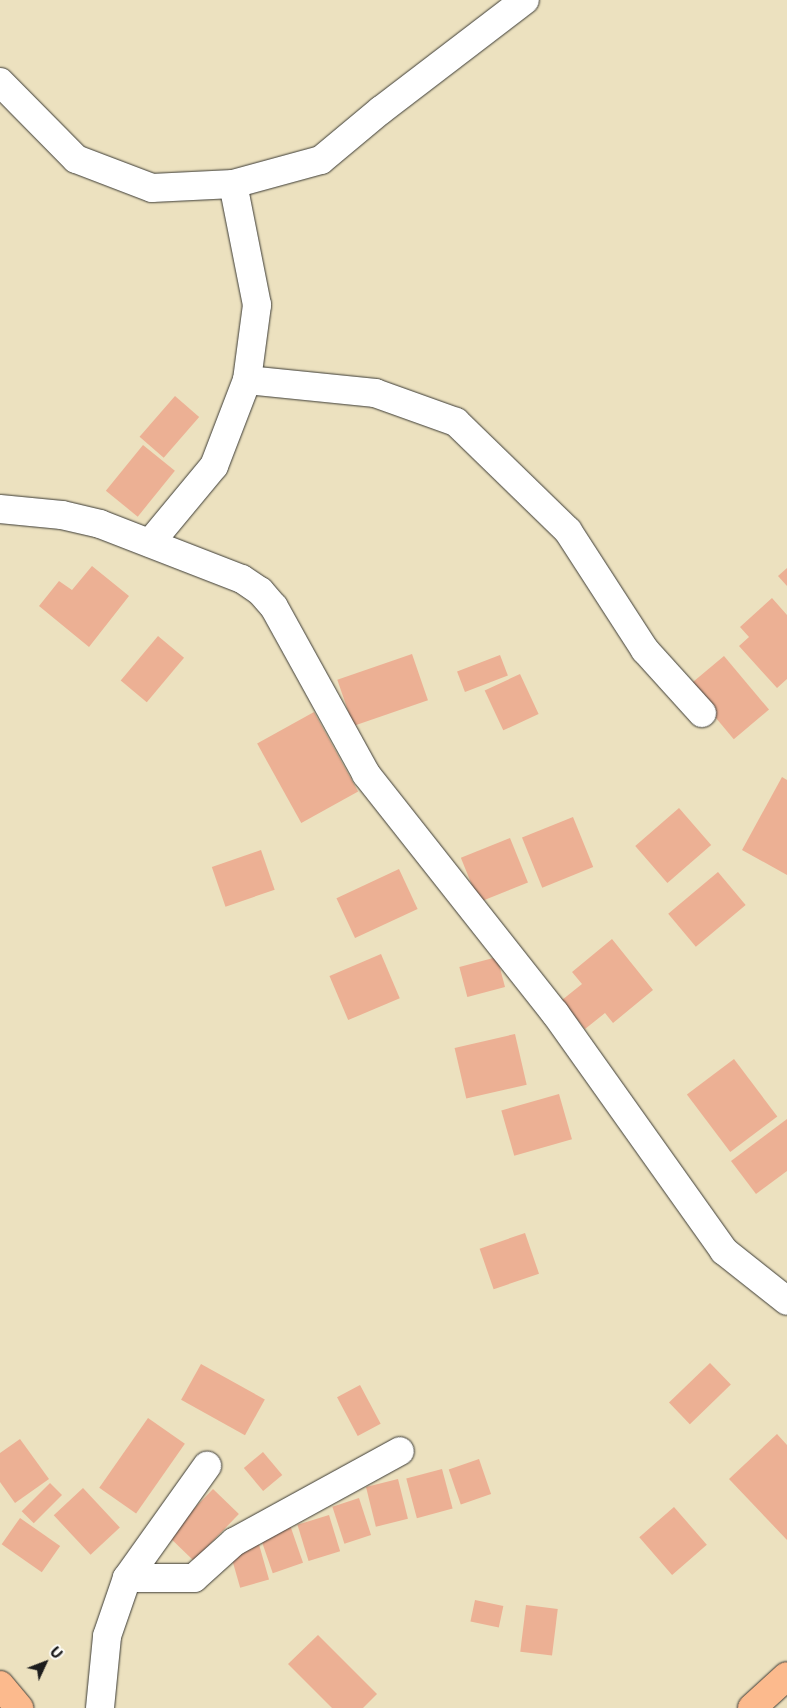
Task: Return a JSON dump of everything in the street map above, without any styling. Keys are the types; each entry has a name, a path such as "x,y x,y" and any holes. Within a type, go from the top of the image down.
{"main road":[{"path":"752,1708 787,1676"},
{"path":"0,1685 19,1708"}],"street":[{"path":"0,82 76,159 152,188 234,184 321,160 381,110 524,0"},
{"path":"150,543 214,466 247,380 257,305 234,184"},
{"path":"247,380 375,393 456,422 568,531 644,650 702,713"},
{"path":"0,509 80,518 150,543 242,579 274,607 366,774 555,1013 724,1251 787,1301"},
{"path":"126,1578 194,1578 234,1542 400,1451"},
{"path":"100,1708 107,1636 126,1578 207,1466"}],"building":[{"path":"175,396 199,417 164,458 140,437"},
{"path":"143,445 175,471 138,517 106,491"},
{"path":"92,566 129,596 89,647 39,606 59,581 72,590"},
{"path":"787,568 787,586 778,576"},
{"path":"772,598 787,615 787,679 777,688 739,646 749,637 740,627"},
{"path":"158,636 184,658 147,702 121,680"},
{"path":"412,654 428,700 353,726 337,680"},
{"path":"500,655 508,676 465,692 457,671"},
{"path":"724,656 769,710 734,739 689,686"},
{"path":"520,674 539,714 503,730 485,690"},
{"path":"314,712 358,792 301,823 257,744"},
{"path":"782,777 787,780 787,875 742,850"},
{"path":"679,808 711,845 667,883 635,846"},
{"path":"573,817 593,867 542,888 522,838"},
{"path":"510,838 528,883 479,902 461,858"},
{"path":"261,850 275,890 226,907 212,867"},
{"path":"399,869 418,909 355,938 336,898"},
{"path":"718,872 746,905 696,947 668,914"},
{"path":"612,939 653,990 613,1023 605,1013 585,1029 562,1000 582,984 572,972"},
{"path":"381,954 400,998 348,1020 329,976"},
{"path":"497,957 505,987 467,997 459,967"},
{"path":"515,1034 527,1085 466,1099 455,1048"},
{"path":"734,1059 777,1117 730,1152 687,1095"},
{"path":"559,1094 572,1139 514,1156 501,1111"},
{"path":"787,1119 787,1171 756,1194 731,1161"},
{"path":"525,1233 539,1274 494,1289 480,1249"},
{"path":"710,1363 731,1385 690,1424 669,1403"},
{"path":"201,1364 265,1399 245,1435 181,1400"},
{"path":"360,1385 381,1424 358,1436 337,1397"},
{"path":"148,1418 185,1444 136,1513 99,1488"},
{"path":"777,1434 787,1445 787,1540 729,1479"},
{"path":"20,1439 49,1479 15,1503 0,1482 0,1453"},
{"path":"263,1452 282,1475 263,1491 244,1468"},
{"path":"479,1459 491,1494 461,1504 449,1469"},
{"path":"442,1469 453,1509 417,1518 406,1479"},
{"path":"398,1479 408,1519 376,1527 366,1487"},
{"path":"50,1483 62,1495 34,1523 22,1511"},
{"path":"83,1488 120,1527 91,1555 54,1515"},
{"path":"213,1489 239,1514 194,1561 168,1536"},
{"path":"359,1498 371,1535 344,1544 332,1507"},
{"path":"674,1507 707,1545 672,1575 639,1537"},
{"path":"329,1515 340,1551 309,1561 297,1525"},
{"path":"20,1518 60,1546 42,1572 2,1544"},
{"path":"290,1525 303,1563 273,1573 260,1535"},
{"path":"258,1541 269,1579 240,1588 229,1549"},
{"path":"475,1600 503,1606 499,1628 470,1622"},
{"path":"526,1605 558,1609 552,1656 520,1652"},
{"path":"318,1635 377,1694 363,1708 332,1708 288,1664"}]}
